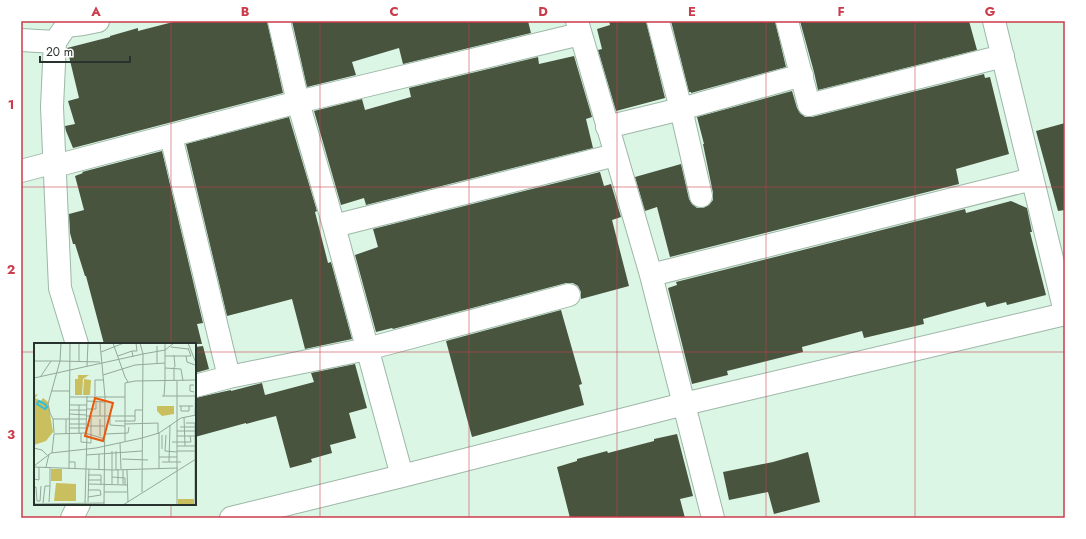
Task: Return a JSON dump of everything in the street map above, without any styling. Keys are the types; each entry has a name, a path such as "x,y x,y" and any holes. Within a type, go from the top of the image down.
{"street":[{"path":"21,40 98,21"},
{"path":"279,21 298,102 334,226 402,476"},
{"path":"658,21 702,196"},
{"path":"787,21 809,105 1002,56"},
{"path":"231,518 684,404 1065,313 994,21"},
{"path":"21,171 171,136 579,27 651,276 713,518"},
{"path":"63,30 52,107 60,288 77,343"},
{"path":"608,127 681,109 802,75"},
{"path":"171,136 229,377"},
{"path":"334,226 615,155"},
{"path":"651,276 1032,179"},
{"path":"196,386 229,377 368,349 569,295"},
{"path":"72,518 78,505"}],"building":[{"path":"177,21 267,21 283,93 73,148 65,126 75,124 68,101 79,98 67,48 138,28 138,31"},
{"path":"292,21 528,21 531,33 403,64 399,48 352,62 356,75 307,87"},
{"path":"609,21 646,21 665,98 616,111 598,50 602,49 597,29 610,25"},
{"path":"671,21 775,21 786,67 691,93 689,92"},
{"path":"800,21 969,21 977,50 818,90"},
{"path":"574,56 592,117 586,119 593,148 366,205 364,198 341,205 314,111 362,99 365,110 411,97 409,88 538,57 539,64"},
{"path":"984,74 985,78 990,77 1009,154 956,169 959,184 670,257 657,207 645,211 635,177 681,164 689,199 692,204 697,208 703,208 709,205 713,200 704,144 697,117 792,91 800,113 805,117 812,117"},
{"path":"289,117 317,211 315,212 328,263 331,262 352,339 305,349 292,299 227,316 186,144"},
{"path":"1065,123 1065,210 1058,211 1036,131"},
{"path":"162,151 203,323 197,324 202,344 104,343 86,276 70,233 69,214 84,210 75,176 83,173 82,172"},
{"path":"600,172 604,186 611,184 621,217 612,220 629,286 581,299 581,292 578,286 573,283 566,283 393,329 376,332 355,255 378,247 373,229"},
{"path":"1011,201 1027,208 1032,232 1030,232 1046,295 1007,305 1006,302 987,307 985,302 923,319 924,324 864,338 862,331 802,347 803,352 727,371 728,375 692,384 668,288 677,285 676,282 965,209 966,213"},
{"path":"561,310 582,384 579,385 584,405 472,437 446,341"},
{"path":"203,346 209,369 196,373 196,347"},
{"path":"355,364 367,408 349,413 356,438 330,445 332,453 311,459 312,462 290,468 276,416 196,437 196,398 262,383 265,395 314,382 311,373"},
{"path":"677,434 693,496 680,499 685,518 570,518 557,467 577,461 577,459 607,451 608,453 654,441 654,439"},
{"path":"808,452 820,502 774,514 768,492 729,500 723,472 773,462"}]}
